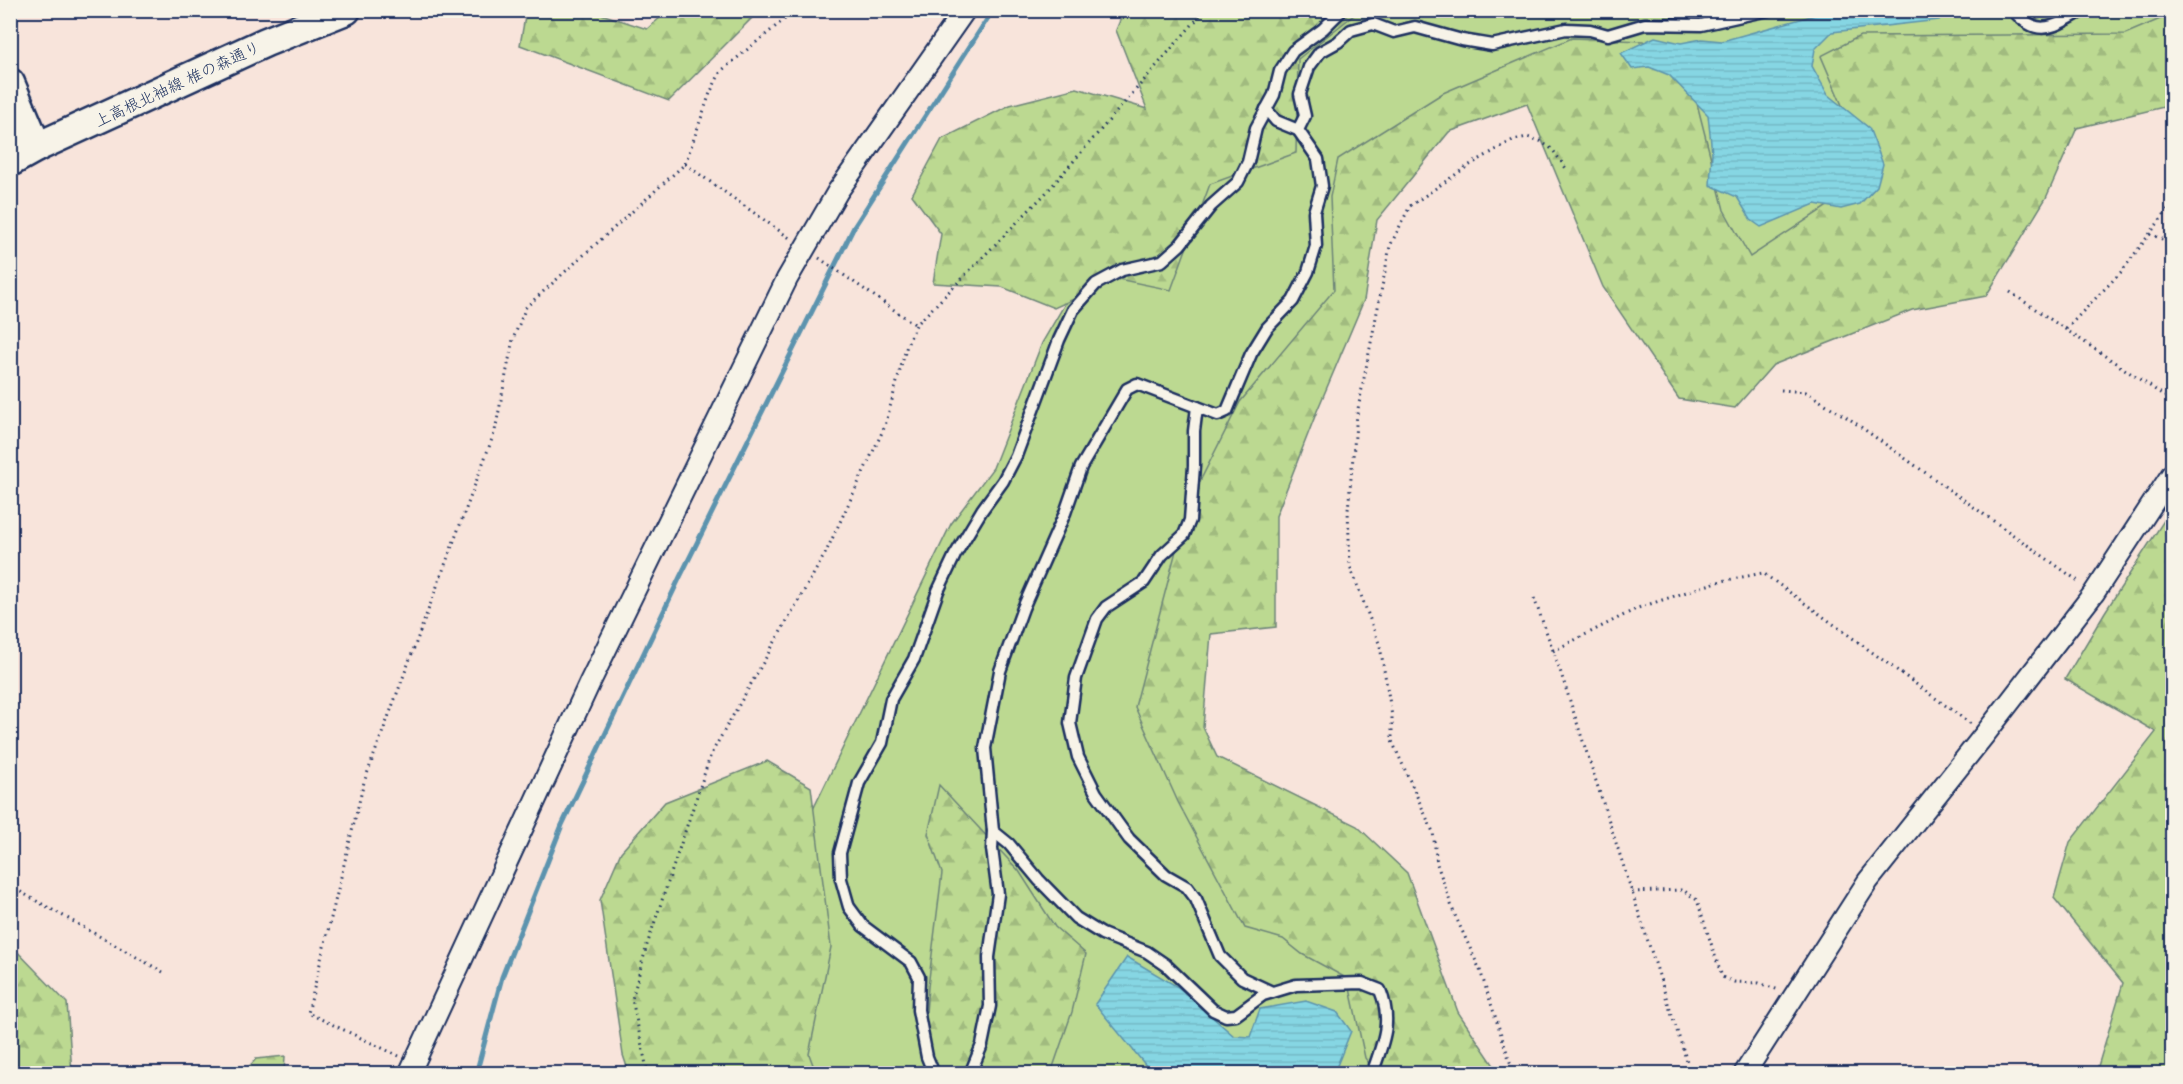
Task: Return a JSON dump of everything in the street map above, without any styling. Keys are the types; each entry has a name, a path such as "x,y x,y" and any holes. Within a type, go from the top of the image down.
{"main road":[{"name":"上高根北袖線 椎の森通り","path":"10,162 36,147 266,42 346,10"},
{"path":"10,83 36,147"}],"street":[{"path":"412,1069 595,671 787,279 838,191 965,10"},
{"path":"1744,1074 1868,881 2094,592 2172,474"}],"lane":[{"path":"934,1074 927,1058 918,1010 919,978 911,962 863,926 849,907 841,879 840,853 859,783 882,743 891,699 914,659 938,591 955,555 982,510 1003,481 1016,456 1059,340 1073,310 1096,284 1122,270 1162,261 1180,245 1211,206 1238,182 1248,162 1256,128 1274,95 1281,71 1293,51 1323,29 1342,10"},
{"path":"1298,130 1305,116 1300,94 1309,67 1320,52 1338,42 1351,30 1373,24 1394,32 1415,27 1462,40 1492,45 1566,29 1590,30 1608,35 1645,24 1701,25 1768,10"},
{"path":"2013,10 2024,23 2033,28 2055,26 2084,10"},
{"path":"970,1074 982,1045 990,1006 989,957 999,894 992,849 993,831 985,748 1000,671 1023,608 1065,513 1081,467 1127,389 1137,384 1218,415 1227,411 1251,354 1267,328 1293,301 1308,272 1316,246 1314,212 1322,186 1318,159 1298,130 1276,121 1266,108"},
{"path":"1197,407 1190,520 1184,535 1162,555 1144,582 1106,607 1097,619 1076,678 1070,723 1078,757 1096,793 1129,839 1166,875 1187,887 1196,899 1220,956 1242,978 1272,992"},
{"path":"993,831 1009,844 1039,880 1076,918 1102,933 1147,952 1166,965 1214,1010 1226,1016 1236,1015 1263,995 1296,986 1362,983 1380,990 1386,1006 1387,1029 1372,1074"}],"path":[{"path":"412,1069 308,1013 364,782 495,432 513,339 526,307 686,164 710,93 721,71 796,10"},
{"path":"648,1074 632,999 647,945 711,754 835,533 885,426 907,345 916,325 1045,194 1205,10"},
{"path":"1514,1074 1480,970 1454,913 1437,864 1433,832 1392,741 1392,716 1380,646 1350,566 1347,510 1357,414 1390,246 1410,206 1468,165 1514,140 1527,137 1540,141 1552,149 1568,171"},
{"path":"686,164 916,325"},
{"path":"2066,329 2122,271 2172,204"},
{"path":"2150,234 2172,243"},
{"path":"2010,292 2172,401"},
{"path":"1781,390 1806,392 1851,420 2094,592"},
{"path":"1553,651 1638,608 1717,582 1763,573 1985,734"},
{"path":"1534,598 1691,1074"},
{"path":"10,886 163,972"},
{"path":"1632,892 1683,890 1697,900 1722,977 1734,982 1759,983 1795,995"}],"green space":[{"path":"526,11 592,11 647,29 668,11 759,11 669,101 520,45"},
{"path":"1124,11 1359,11 1298,59 1296,153 1210,184 1171,290 1118,279 1054,308 1002,287 933,283 941,234 912,195 942,139 1010,105 1077,88 1147,109 1116,30"},
{"path":"1282,11 2172,11 2172,46 1891,199 1734,297 1564,72 1432,122 1360,196 1338,321 1172,711 1440,1073 810,1074 803,1051 806,824 951,524 993,468 1042,343 1112,223"},
{"path":"2172,14 2172,105 2077,128 2046,198 1986,296 1912,310 1773,365 1735,408 1679,399 1603,287 1527,104 1449,132 1377,220 1364,300 1276,516 1276,627 1211,634 1203,727 1217,757 1357,826 1407,873 1458,1012 1499,1073 1376,1073 1365,1058 1348,979 1302,954 1283,939 1245,928 1178,802 1135,707 1188,505 1240,402 1334,290 1330,197 1338,159 1443,93 1572,38 1643,41 1689,72 1724,210 1750,257 1864,182 1862,152 1821,56 1860,36 2125,34"},
{"path":"2172,508 2172,1073 2096,1073 2123,983 2054,898 2070,842 2156,732 2065,679"},
{"path":"767,761 811,787 831,947 809,1054 816,1073 629,1073 623,1055 600,900 621,852 665,802"},
{"path":"939,785 1019,871 1055,927 1086,954 1072,1012 1051,1073 930,1073 923,1052 928,987 942,873 928,834"},
{"path":"10,944 67,1003 72,1073 11,1073"},
{"path":"285,1056 284,1073 243,1073 256,1059"}],"water":[{"path":"1833,10 1947,11 1939,20 1832,32 1815,49 1812,66 1828,95 1869,128 1883,164 1877,186 1860,204 1841,209 1815,204 1761,227 1751,220 1737,197 1710,185 1712,153 1708,115 1669,75 1649,67 1632,69 1621,53 1655,37 1681,43 1702,39 1722,41"},
{"path":"1127,957 1178,987 1234,1036 1250,1037 1260,1009 1306,1001 1337,1012 1351,1031 1334,1073 1152,1073 1095,1004"}],"waterway":[{"path":"476,1074 502,977 562,825 680,577 854,227 993,10"}]}
